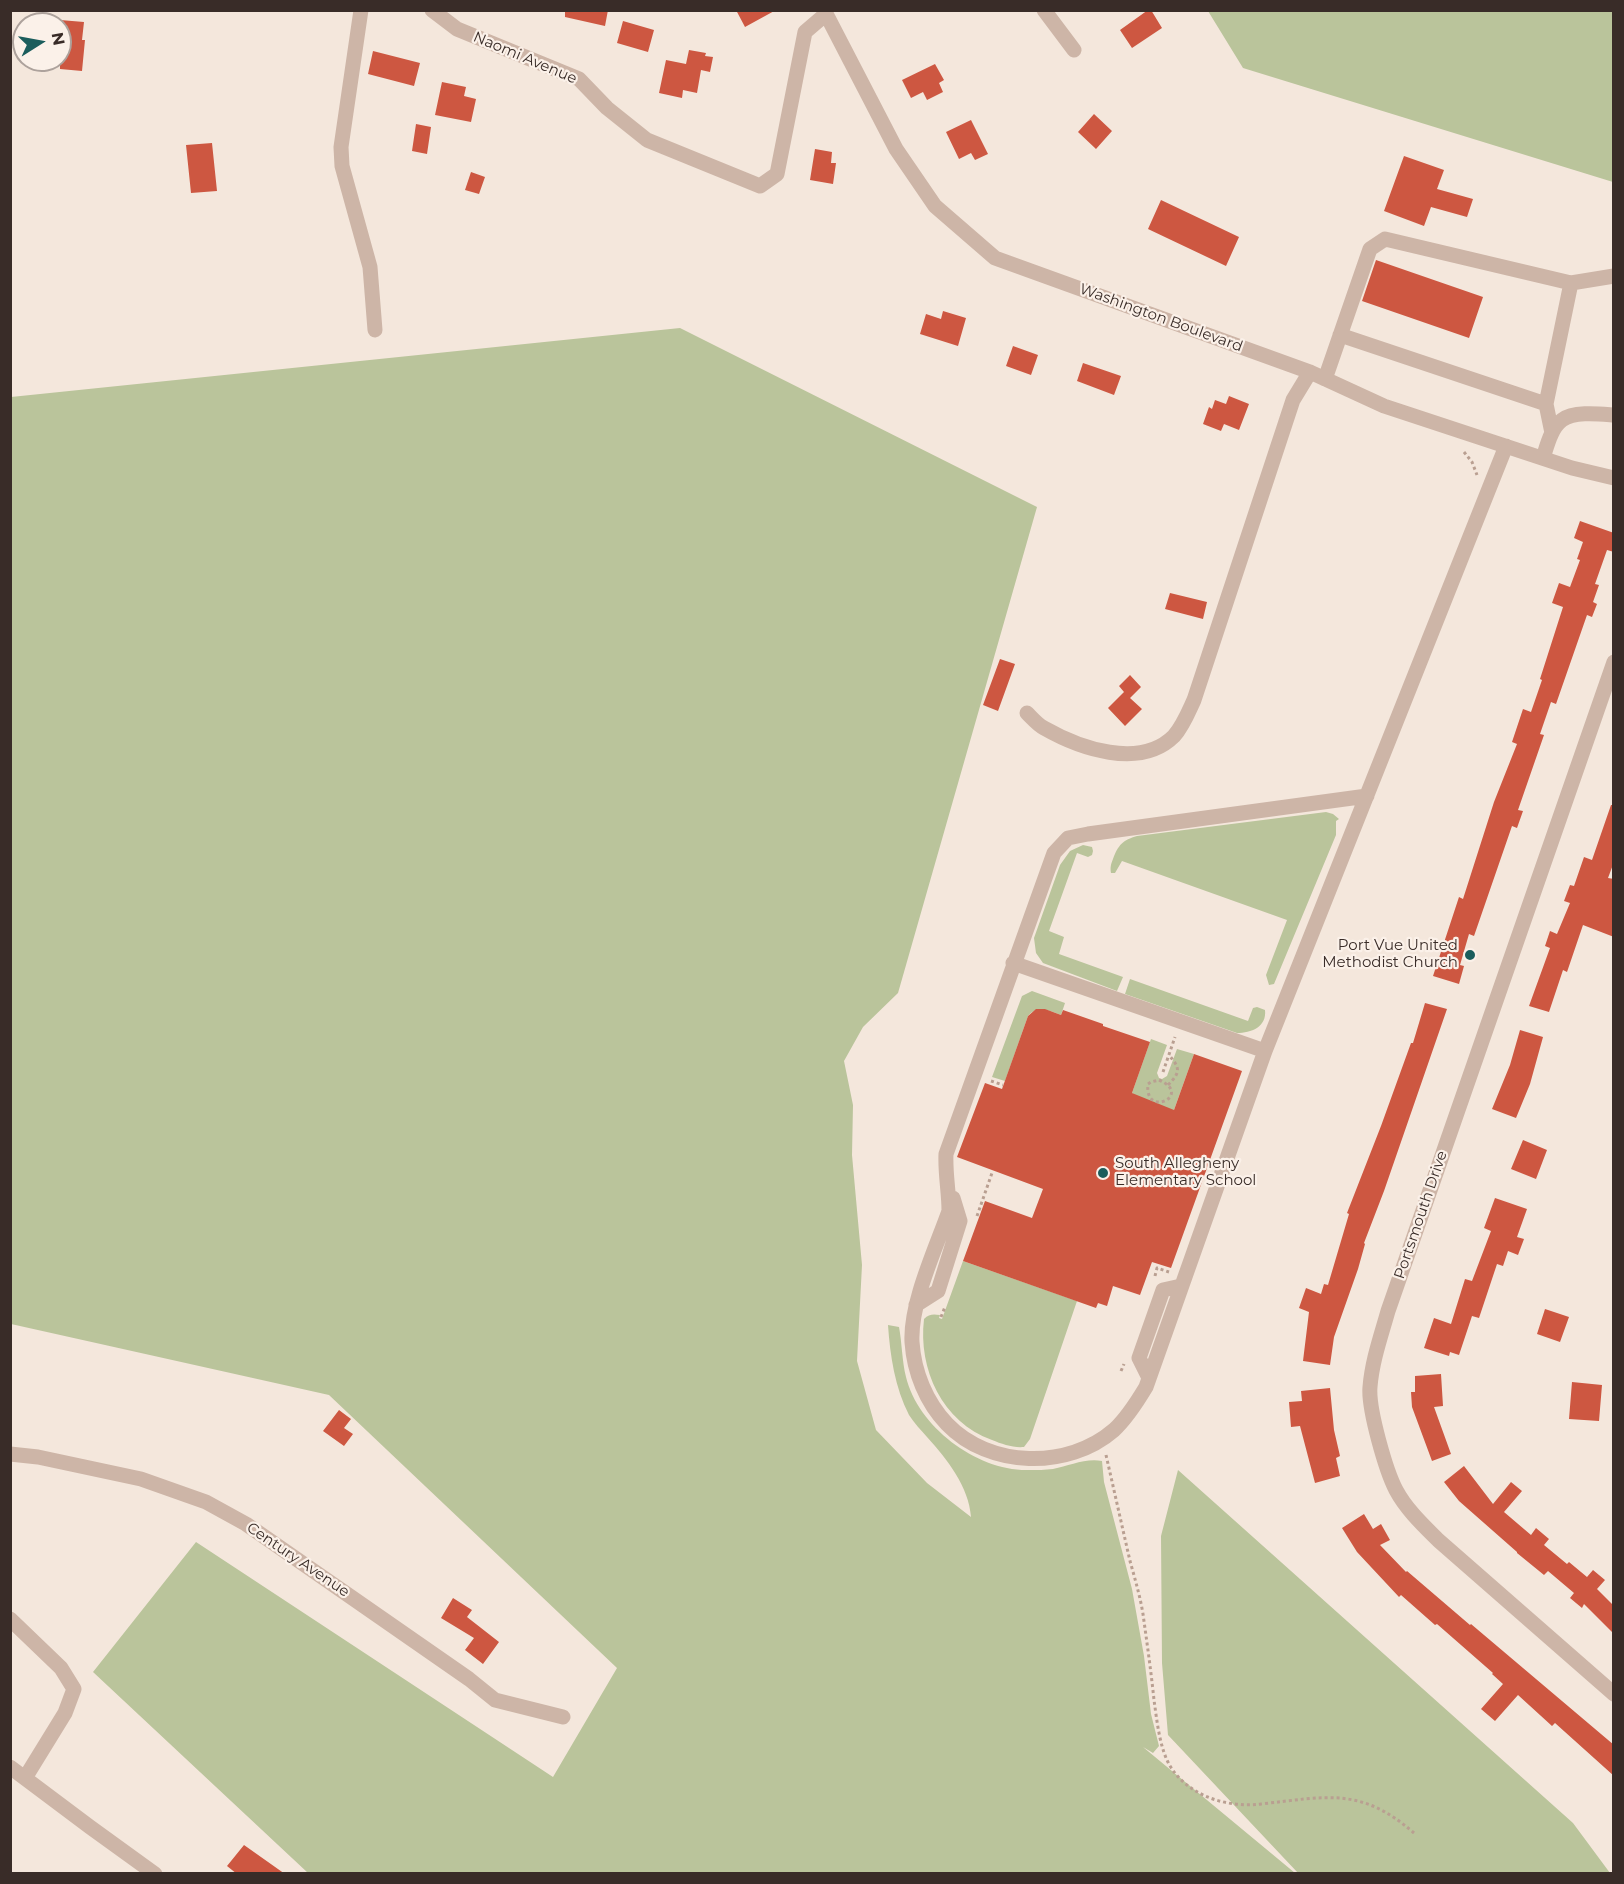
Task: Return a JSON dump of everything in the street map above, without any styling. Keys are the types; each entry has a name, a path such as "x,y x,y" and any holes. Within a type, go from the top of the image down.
{"street":[{"path":"361,10 341,147 342,166 370,267 375,330"},
{"name":"Naomi Avenue","path":"432,10 457,29 579,79 607,108 647,140 760,186 777,174 805,32 825,12"},
{"path":"1044,10 1074,50"},
{"name":"Washington Boulevard","path":"825,12 896,149 928,196 935,206 995,258 1310,372 1384,406 1572,468 1614,478"},
{"path":"1324,379 1370,249 1385,239 1571,283 1614,276"},
{"path":"1552,433 1546,404 1571,283"},
{"path":"1340,335 1546,404"},
{"path":"1027,714 1042,728 1088,748 1109,753 1130,754 1155,748 1167,742 1181,728 1194,700 1293,400 1310,372"},
{"path":"1543,458 1552,433 1562,420 1580,414 1614,415"},
{"path":"1367,796 1120,828 1068,838 1054,853 946,1154 945,1176 949,1211 916,1305 912,1329 912,1342 926,1396 948,1425 979,1447 1020,1458 1045,1460 1059,1458 1102,1439 1126,1418 1137,1403 1149,1378 1265,1051 1367,796 1506,446"},
{"name":"Portsmouth Drive","path":"1614,662 1607,702 1388,1311 1377,1349 1370,1389 1374,1421 1384,1457 1396,1490 1415,1515 1438,1540 1614,1694"},
{"path":"1013,963 1265,1051"},
{"name":"Century Avenue","path":"10,1454 141,1479 206,1502 255,1531 469,1679 495,1700 563,1717"},
{"path":"10,1619 61,1668 74,1689 65,1713 25,1778"},
{"path":"10,1767 155,1874"}],"path":[{"path":"1163,1072 1175,1037"},
{"path":"1168,1084 1177,1073 1178,1068 1169,1055"},
{"path":"987,1080 1003,1085"},
{"path":"1160,1080 1168,1084 1171,1096 1168,1100 1158,1102 1149,1095 1148,1084 1151,1082 1160,1080"},
{"path":"1154,1278 1157,1268 1172,1273"},
{"path":"1121,1371 1125,1361"},
{"path":"1102,1439 1142,1612 1158,1728 1171,1768 1186,1785 1231,1804 1350,1798 1374,1805 1399,1820 1414,1833"}],"green space":[{"path":"1208,11 1613,11 1613,182 1243,68"},
{"path":"680,328 1037,507 898,993 863,1027 844,1061 853,1105 852,1155 862,1265 857,1361 876,1430 927,1483 971,1517 966,1495 956,1474 913,1421 904,1405 894,1371 888,1325 899,1327 906,1377 923,1413 953,1443 971,1455 1010,1469 1030,1470 1053,1469 1089,1461 1102,1461 1104,1482 1132,1589 1151,1714 1159,1746 1153,1753 1143,1747 1295,1873 308,1873 93,1672 196,1542 553,1777 617,1668 329,1395 11,1324 11,397"},
{"path":"1326,812 1339,819 1336,821 1336,835 1274,984 1269,985 1266,975 1287,920 1122,861 1115,873 1111,873 1112,862 1119,847 1128,839 1137,836"},
{"path":"1083,845 1092,847 1092,855 1088,857 1077,853 1049,931 1064,937 1059,954 1123,977 1117,991 1043,963 1036,953 1034,938 1060,865 1070,851"},
{"path":"1130,979 1248,1021 1253,1008 1265,1010 1265,1016 1257,1028 1237,1033 1125,994"},
{"path":"1032,991 1065,1003 1061,1015 1044,1009 1032,1012 1028,1016 1005,1081 992,1077 1022,996"},
{"path":"1151,1039 1167,1045 1157,1073 1159,1078 1167,1076 1177,1049 1194,1054 1170,1121 1132,1093"},
{"path":"963,1261 1077,1301 1030,1439 1024,1447 992,1440 974,1432 959,1421 937,1392 930,1375 923,1338 924,1319 935,1314 940,1315 939,1318 942,1319"},
{"path":"1178,1470 1573,1823 1610,1873 1298,1873 1168,1735 1162,1663 1161,1536"}],"building":[{"path":"565,10 608,10 605,26 565,17"},
{"path":"736,10 776,10 745,27"},
{"path":"1151,10 1162,28 1132,48 1120,30"},
{"path":"72,21 84,22 82,71 72,70"},
{"path":"623,21 654,30 648,52 617,43"},
{"path":"689,50 706,53 705,56 713,57 710,72 701,70 697,93 683,90 682,98 659,93 666,60 686,64"},
{"path":"373,51 420,63 414,86 368,74"},
{"path":"935,64 944,80 939,83 943,92 927,100 923,92 911,98 902,80"},
{"path":"442,82 466,87 464,96 476,99 471,122 435,115"},
{"path":"1094,114 1112,131 1096,149 1078,132"},
{"path":"971,120 988,154 975,160 971,153 959,159 946,132"},
{"path":"416,124 431,127 427,154 412,151"},
{"path":"212,143 217,191 191,193 186,145"},
{"path":"815,149 832,152 831,163 836,163 833,184 810,180"},
{"path":"1404,156 1444,170 1437,189 1473,199 1467,217 1431,207 1424,226 1384,211"},
{"path":"471,172 485,177 479,194 465,190"},
{"path":"1161,200 1239,237 1226,266 1148,229"},
{"path":"1376,260 1483,297 1469,338 1362,301"},
{"path":"943,311 966,318 958,346 920,334 926,314 941,319"},
{"path":"1013,346 1038,355 1031,375 1006,366"},
{"path":"1083,363 1121,376 1114,395 1077,381"},
{"path":"1229,396 1249,404 1239,430 1224,424 1221,431 1203,424 1209,407 1212,409 1215,400 1226,404"},
{"path":"1580,521 1614,533 1614,552 1607,550 1595,584 1599,585 1593,602 1597,604 1592,617 1587,615 1556,704 1551,702 1540,734 1544,735 1518,810 1523,811 1517,828 1512,826 1474,936 1469,934 1460,965 1464,966 1459,984 1433,976 1459,897 1463,899 1494,802 1517,744 1512,742 1523,709 1531,712 1542,680 1540,679 1563,607 1552,603 1559,583 1570,587 1580,560 1577,559 1583,542 1574,538"},
{"path":"1170,593 1207,602 1203,619 1165,609"},
{"path":"1000,659 1015,664 998,711 983,705"},
{"path":"1130,675 1141,687 1130,698 1142,709 1125,726 1108,708 1124,692 1119,686"},
{"path":"1611,805 1614,805 1614,862 1608,878 1614,879 1614,937 1583,925 1567,972 1563,970 1549,1012 1529,1006 1550,948 1545,946 1550,931 1557,934 1570,903 1564,901 1570,885 1574,886 1584,857 1592,860"},
{"path":"1425,1003 1447,1009 1364,1243 1358,1269 1334,1337 1330,1365 1303,1361 1309,1312 1299,1308 1306,1288 1321,1294 1324,1284 1328,1285 1349,1214 1347,1213 1411,1043 1413,1043"},
{"name":"South Allegheny Elementary School","path":"1036,1009 1045,1009 1061,1015 1063,1010 1150,1042 1132,1093 1174,1110 1194,1054 1242,1071 1171,1268 1152,1262 1140,1295 1113,1286 1107,1306 1098,1303 1096,1308 963,1261 985,1201 1032,1218 1043,1189 957,1157 985,1083 1002,1089 1028,1016"},
{"path":"1520,1030 1543,1037 1530,1084 1516,1118 1492,1109 1510,1065"},
{"path":"1523,1140 1547,1150 1536,1179 1511,1169"},
{"path":"1495,1198 1527,1209 1517,1237 1524,1239 1518,1255 1508,1251 1503,1266 1497,1264 1479,1318 1472,1316 1459,1355 1450,1352 1449,1356 1424,1348 1434,1318 1451,1324 1465,1279 1472,1281 1491,1231 1484,1228"},
{"path":"1545,1309 1569,1317 1560,1342 1537,1334"},
{"path":"1441,1374 1443,1406 1434,1407 1451,1454 1432,1461 1412,1407 1411,1392 1415,1392 1415,1376"},
{"path":"1572,1382 1602,1385 1599,1421 1569,1419"},
{"path":"1330,1388 1334,1430 1340,1456 1336,1458 1340,1476 1315,1483 1300,1426 1291,1427 1289,1402 1302,1401 1301,1391"},
{"path":"339,1410 351,1419 344,1428 353,1434 344,1446 323,1431"},
{"path":"1464,1466 1493,1504 1511,1482 1522,1491 1504,1512 1531,1535 1536,1528 1549,1539 1544,1545 1567,1564 1569,1562 1587,1577 1593,1570 1605,1580 1597,1589 1614,1606 1614,1634 1584,1604 1582,1608 1570,1598 1574,1593 1548,1571 1544,1575 1459,1501 1444,1482"},
{"path":"1364,1514 1373,1529 1381,1524 1390,1540 1380,1545 1406,1572 1614,1745 1614,1776 1555,1723 1552,1726 1518,1695 1495,1721 1481,1709 1503,1684 1437,1624 1435,1625 1401,1595 1399,1597 1357,1552 1342,1528"},
{"path":"453,1598 472,1610 467,1617 499,1642 483,1664 465,1650 474,1638 441,1618"},
{"path":"244,1845 285,1874 237,1874 227,1866"}],"place":[{"name":"Port Vue United Methodist Church","path":"1470,955"},
{"name":"South Allegheny Elementary School","path":"1103,1173"}]}
